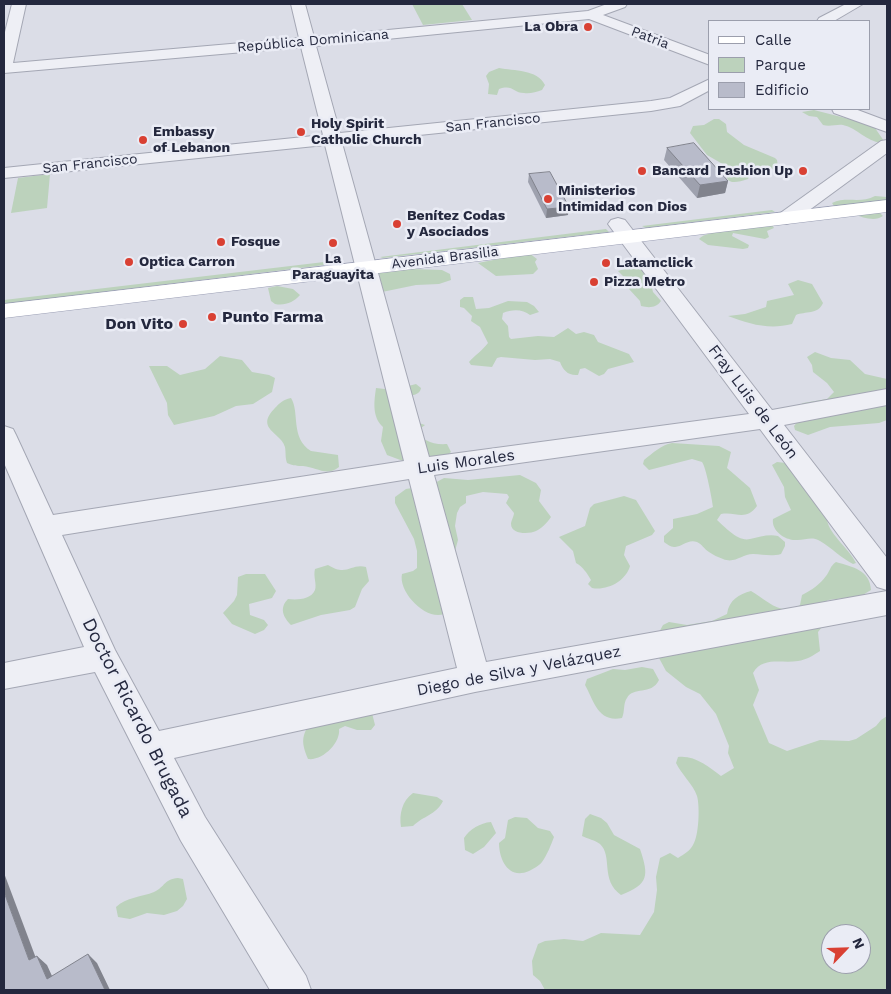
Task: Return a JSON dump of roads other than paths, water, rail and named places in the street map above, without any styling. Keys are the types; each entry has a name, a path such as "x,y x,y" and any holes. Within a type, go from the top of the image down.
{"main road":[{"name":"Avenida Brasilia","path":"4,311 364,261 623,230 806,202 887,192"},
{"name":"Avenida Brasilia","path":"623,230 786,218 887,206"},
{"name":"Avenida Brasilia","path":"4,295 364,261"}],"street":[{"path":"4,67 18,4"},
{"path":"298,4 364,261 476,678"},
{"name":"República Dominicana","path":"4,67 308,42 590,15 620,4"},
{"path":"826,20 856,4"},
{"name":"Patria","path":"590,15 708,59"},
{"name":"San Francisco","path":"4,173 664,105 681,100 708,85"},
{"path":"843,110 887,126"},
{"path":"786,218 887,145"},
{"name":"Fray Luis de León","path":"623,230 887,579"},
{"name":"Luis Morales","path":"45,527 420,468 766,420 887,397"},
{"name":"Doctor Ricardo Brugada","path":"4,435 103,657 193,829 292,990"},
{"name":"Diego de Silva y Velázquez","path":"152,748 476,678 887,603"},
{"path":"4,676 103,657"}],"place":[{"name":"La Obra","path":"588,27"},
{"name":"Holy Spirit Catholic Church","path":"301,132"},
{"name":"Embassy of Lebanon","path":"143,140"},
{"name":"Bancard","path":"642,171"},
{"name":"Fashion Up","path":"803,171"},
{"name":"Ministerios Intimidad con Dios","path":"548,199"},
{"name":"Benítez Codas y Asociados","path":"397,224"},
{"name":"Fosque","path":"221,242"},
{"name":"La Paraguayita","path":"333,243"},
{"name":"Optica Carron","path":"129,262"},
{"name":"Latamclick","path":"606,263"},
{"name":"Pizza Metro","path":"594,282"},
{"name":"Punto Farma","path":"212,317"},
{"name":"Don Vito","path":"183,324"}]}
